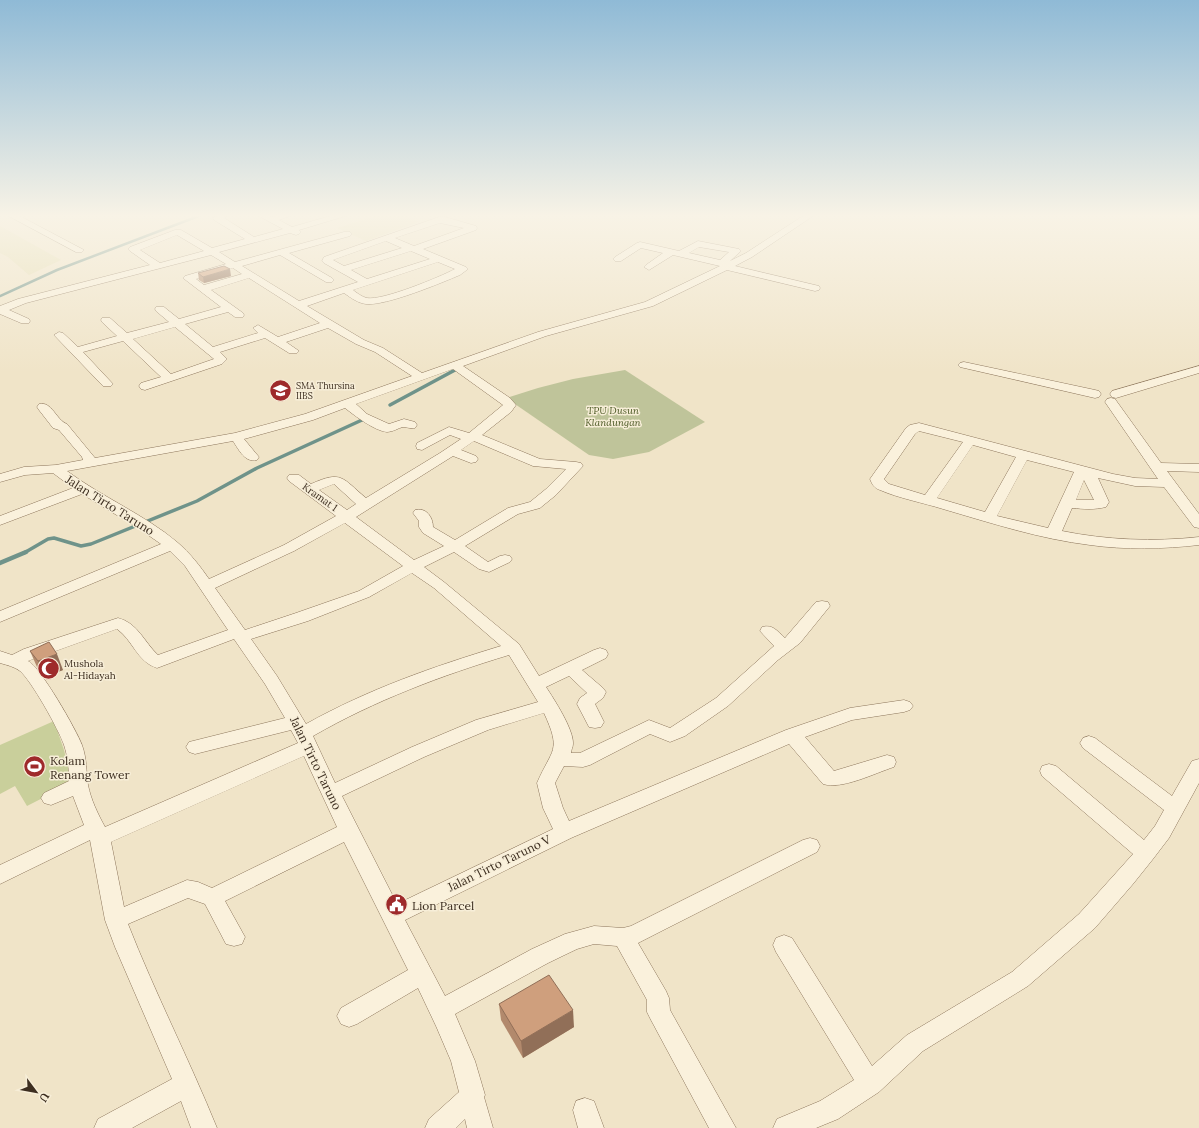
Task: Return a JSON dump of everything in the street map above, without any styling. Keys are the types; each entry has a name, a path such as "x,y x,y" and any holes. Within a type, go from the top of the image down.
{"street":[{"path":"25,321 0,310 22,301 156,267"},
{"path":"228,267 188,278 239,314"},
{"path":"237,267 329,324 360,342 379,350 422,378"},
{"path":"306,267 329,280"},
{"path":"336,267 366,283"},
{"path":"342,270 353,267"},
{"path":"298,305 416,267"},
{"path":"346,290 364,301 376,301 412,290 463,269 457,267"},
{"path":"0,478 24,471 56,469 236,437 295,422 560,328 649,304 722,267"},
{"path":"731,267 810,287 793,295"},
{"path":"202,288 250,275"},
{"path":"76,351 229,308"},
{"path":"145,386 218,362 221,359 160,309"},
{"path":"106,320 169,378"},
{"path":"277,341 329,324"},
{"path":"212,351 262,331 293,351"},
{"path":"59,335 107,384"},
{"path":"964,365 1095,394 1098,399 1113,398 1199,369"},
{"path":"207,586 289,548 365,505 448,454 508,409 510,405 456,366"},
{"path":"1113,398 1167,483 1199,524"},
{"path":"348,404 363,417 388,428 404,423 411,425"},
{"path":"43,407 57,425 63,428 88,456 90,462"},
{"path":"1167,483 1135,482 1086,475 1023,455 919,427 914,428 904,439 877,479 878,483 884,487 928,501 1024,528 1054,534 1103,542 1170,543 1199,541"},
{"path":"204,1128 187,1084 126,947 116,920 98,833 85,806 79,785 78,762 73,744 60,719 32,673 15,657 118,622 125,625 154,662 161,662 240,634 302,617 364,594 413,566 455,546 513,511 535,505 551,492 576,466 538,464 472,437 448,431 421,445 448,454 471,459"},
{"path":"236,437 252,456"},
{"path":"928,501 970,441"},
{"path":"989,518 1023,455"},
{"path":"1158,468 1199,468"},
{"name":"Jalan Tirto Taruno","path":"56,469 83,489 140,523 172,545 190,563 240,634 302,734 330,793 440,1010 463,1061 473,1095 480,1128"},
{"path":"1054,534 1068,503 1086,475"},
{"path":"1068,503 1102,504 1086,475"},
{"name":"Kramat 1","path":"294,478 413,566 514,648"},
{"path":"309,490 331,480 337,480 365,505"},
{"path":"0,521 83,489"},
{"path":"420,513 426,521 426,527 428,530 484,566 489,567 505,559"},
{"path":"0,617 172,545"},
{"path":"561,755 567,760 583,760 649,726 672,735 722,702 772,656 794,639 822,606"},
{"path":"768,631 784,647"},
{"path":"0,874 98,833 302,734 336,715 395,688 443,670 514,648 549,705 563,737 564,744 561,755 546,783 553,808 564,832"},
{"path":"536,685 600,654"},
{"path":"571,669 597,692 597,694 586,702 595,722"},
{"path":"330,793 418,752 482,726 549,705"},
{"name":"Jalan Tirto Taruno V","path":"392,916 564,832 792,735 850,714 904,706"},
{"path":"195,747 236,736 302,734"},
{"path":"792,735 830,778 843,777 887,762"},
{"path":"1089,743 1176,808"},
{"path":"786,1128 829,1110 870,1084 916,1043 1020,979 1087,921 1146,853 1162,832 1199,766"},
{"path":"1049,771 1146,853"},
{"path":"51,798 79,785"},
{"path":"212,898 350,830"},
{"path":"440,1010 540,956 573,941 594,935 624,937 634,935 810,846"},
{"path":"116,920 188,889 198,891 212,898 234,937"},
{"path":"624,937 658,998 659,1012 723,1128"},
{"path":"784,945 870,1084"},
{"path":"349,1016 422,974"},
{"path":"107,1128 187,1084"},
{"path":"438,1128 473,1095"}],"shaded area":[{"path":"19,267 47,267 29,275"}],"green space":[{"name":"TPU Dusun Klandungan","path":"625,370 705,422 649,452 613,459 589,455 506,398 573,379"},
{"name":"Kolam Renang Tower","path":"54,721 64,750 72,783 27,806 15,786 0,794 0,745"}],"building":[{"path":"222,267 230,269 203,277 198,273"},
{"path":"49,642 57,654 38,661 30,651"},
{"path":"549,975 573,1010 521,1041 499,1004"}],"waterway":[{"path":"0,296 66,267"},
{"path":"390,405 455,370"},
{"path":"25,552 48,539 54,538 81,546 91,544 197,501 257,468 362,420"},
{"path":"0,563 25,552"}],"place":[{"name":"SMA Thursina IIBS","path":"280,390"},
{"name":"Mushola Al-Hidayah","path":"49,669"},
{"name":"Kolam Renang Tower","path":"34,767"},
{"name":"Lion Parcel","path":"397,905"}]}
